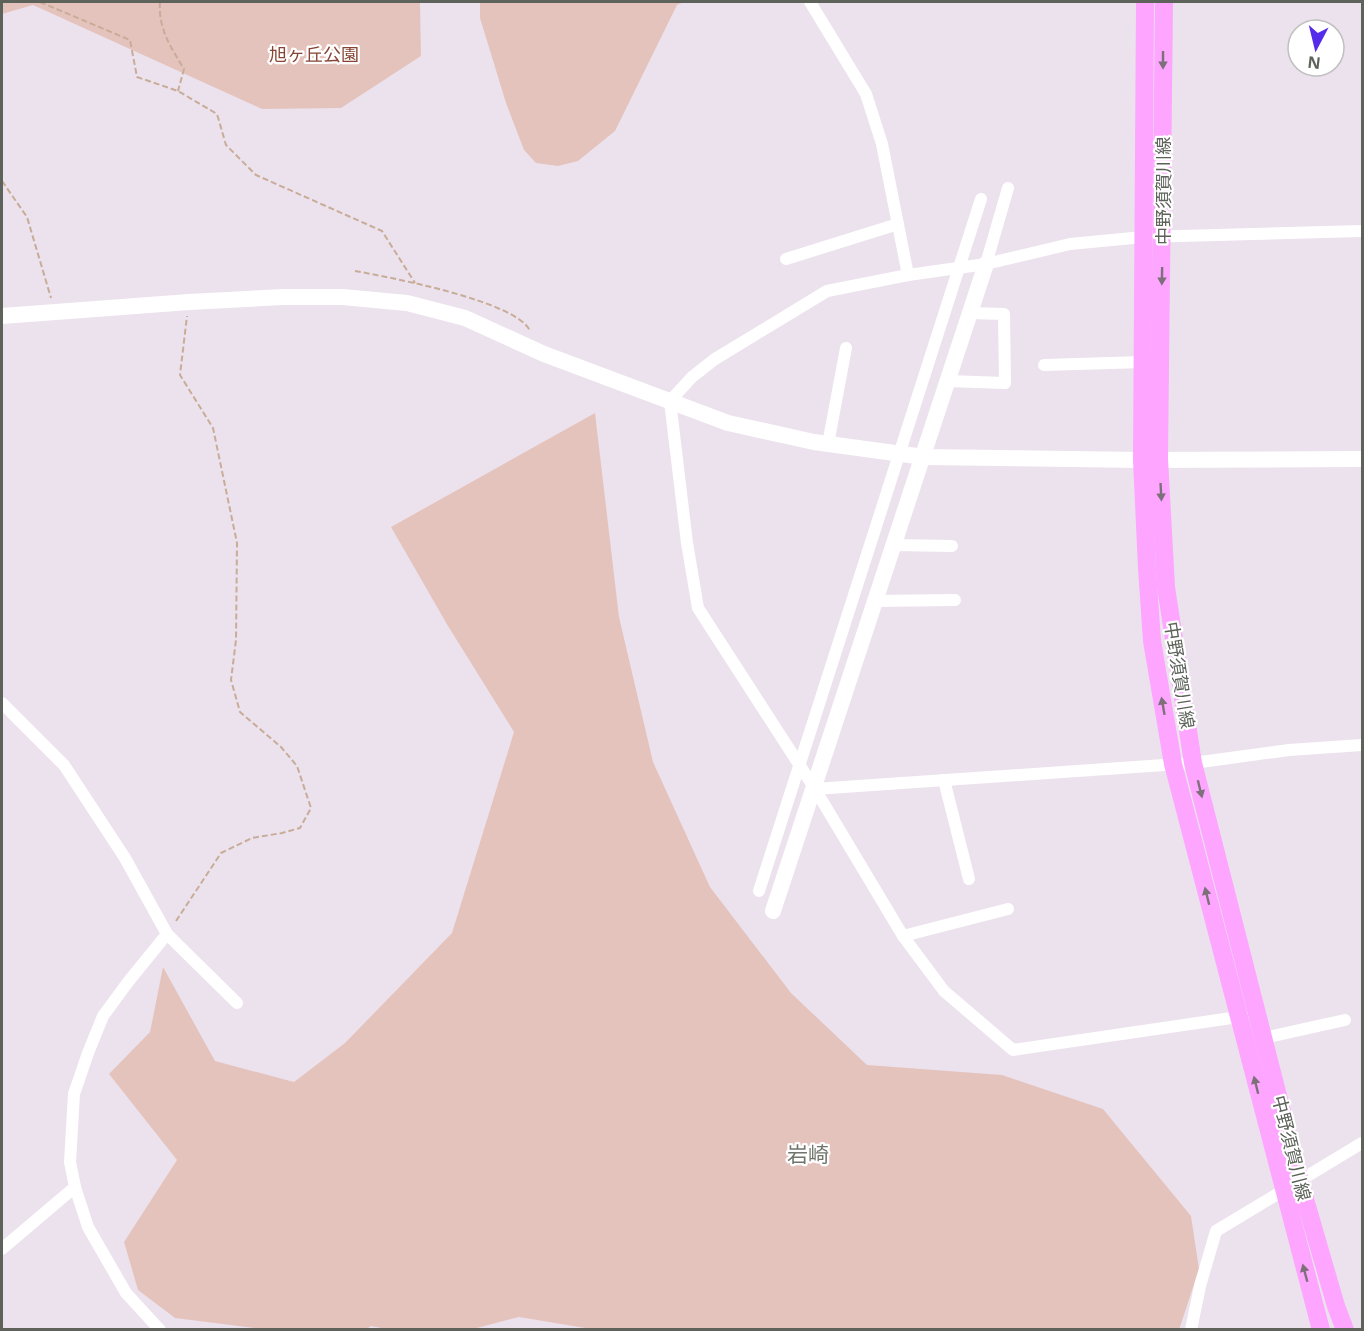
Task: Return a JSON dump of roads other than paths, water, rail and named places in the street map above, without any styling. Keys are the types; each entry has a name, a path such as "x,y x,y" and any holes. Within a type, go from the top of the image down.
{"main road":[{"name":"中野須賀川線","path":"1145,2 1143,362 1151,459 1166,587 1193,763 1299,1182 1345,1329"},
{"name":"中野須賀川線","path":"1164,2 1163,237 1147,568 1152,641 1173,764 1320,1329"}],"street":[{"path":"810,2 867,94 882,144 908,275"},
{"path":"773,912 924,457 1008,188"},
{"path":"759,891 981,199"},
{"path":"786,260 898,224"},
{"path":"670,400 692,377 715,359 827,291 908,275 986,264 1070,244 1143,237 1362,231"},
{"path":"2,316 283,297 330,297 407,303 465,318 544,354 728,423 828,444 924,457 1362,459"},
{"path":"948,381 1005,383 1004,314 970,313"},
{"path":"828,444 846,348"},
{"path":"1044,365 1143,362"},
{"path":"670,400 687,543 698,608 815,789 903,936 944,991 1013,1050 1239,1018 1258,1013"},
{"path":"894,545 952,546"},
{"path":"875,601 955,600"},
{"path":"2,704 64,765 125,858 167,934 237,1003"},
{"path":"815,789 1193,763 1289,750 1362,745"},
{"path":"944,780 969,879"},
{"path":"903,936 1008,909"},
{"path":"160,1329 126,1293 88,1227 75,1187 70,1162 74,1094 103,1016 128,981 167,934"},
{"path":"1264,1038 1345,1020"},
{"path":"1191,1329 1200,1286 1216,1231 1362,1143"},
{"path":"2,1249 75,1187"}],"district":[{"name":"岩崎","path":"808,1154"}],"park label":[{"name":"旭ヶ丘公園","path":"314,54"}]}
